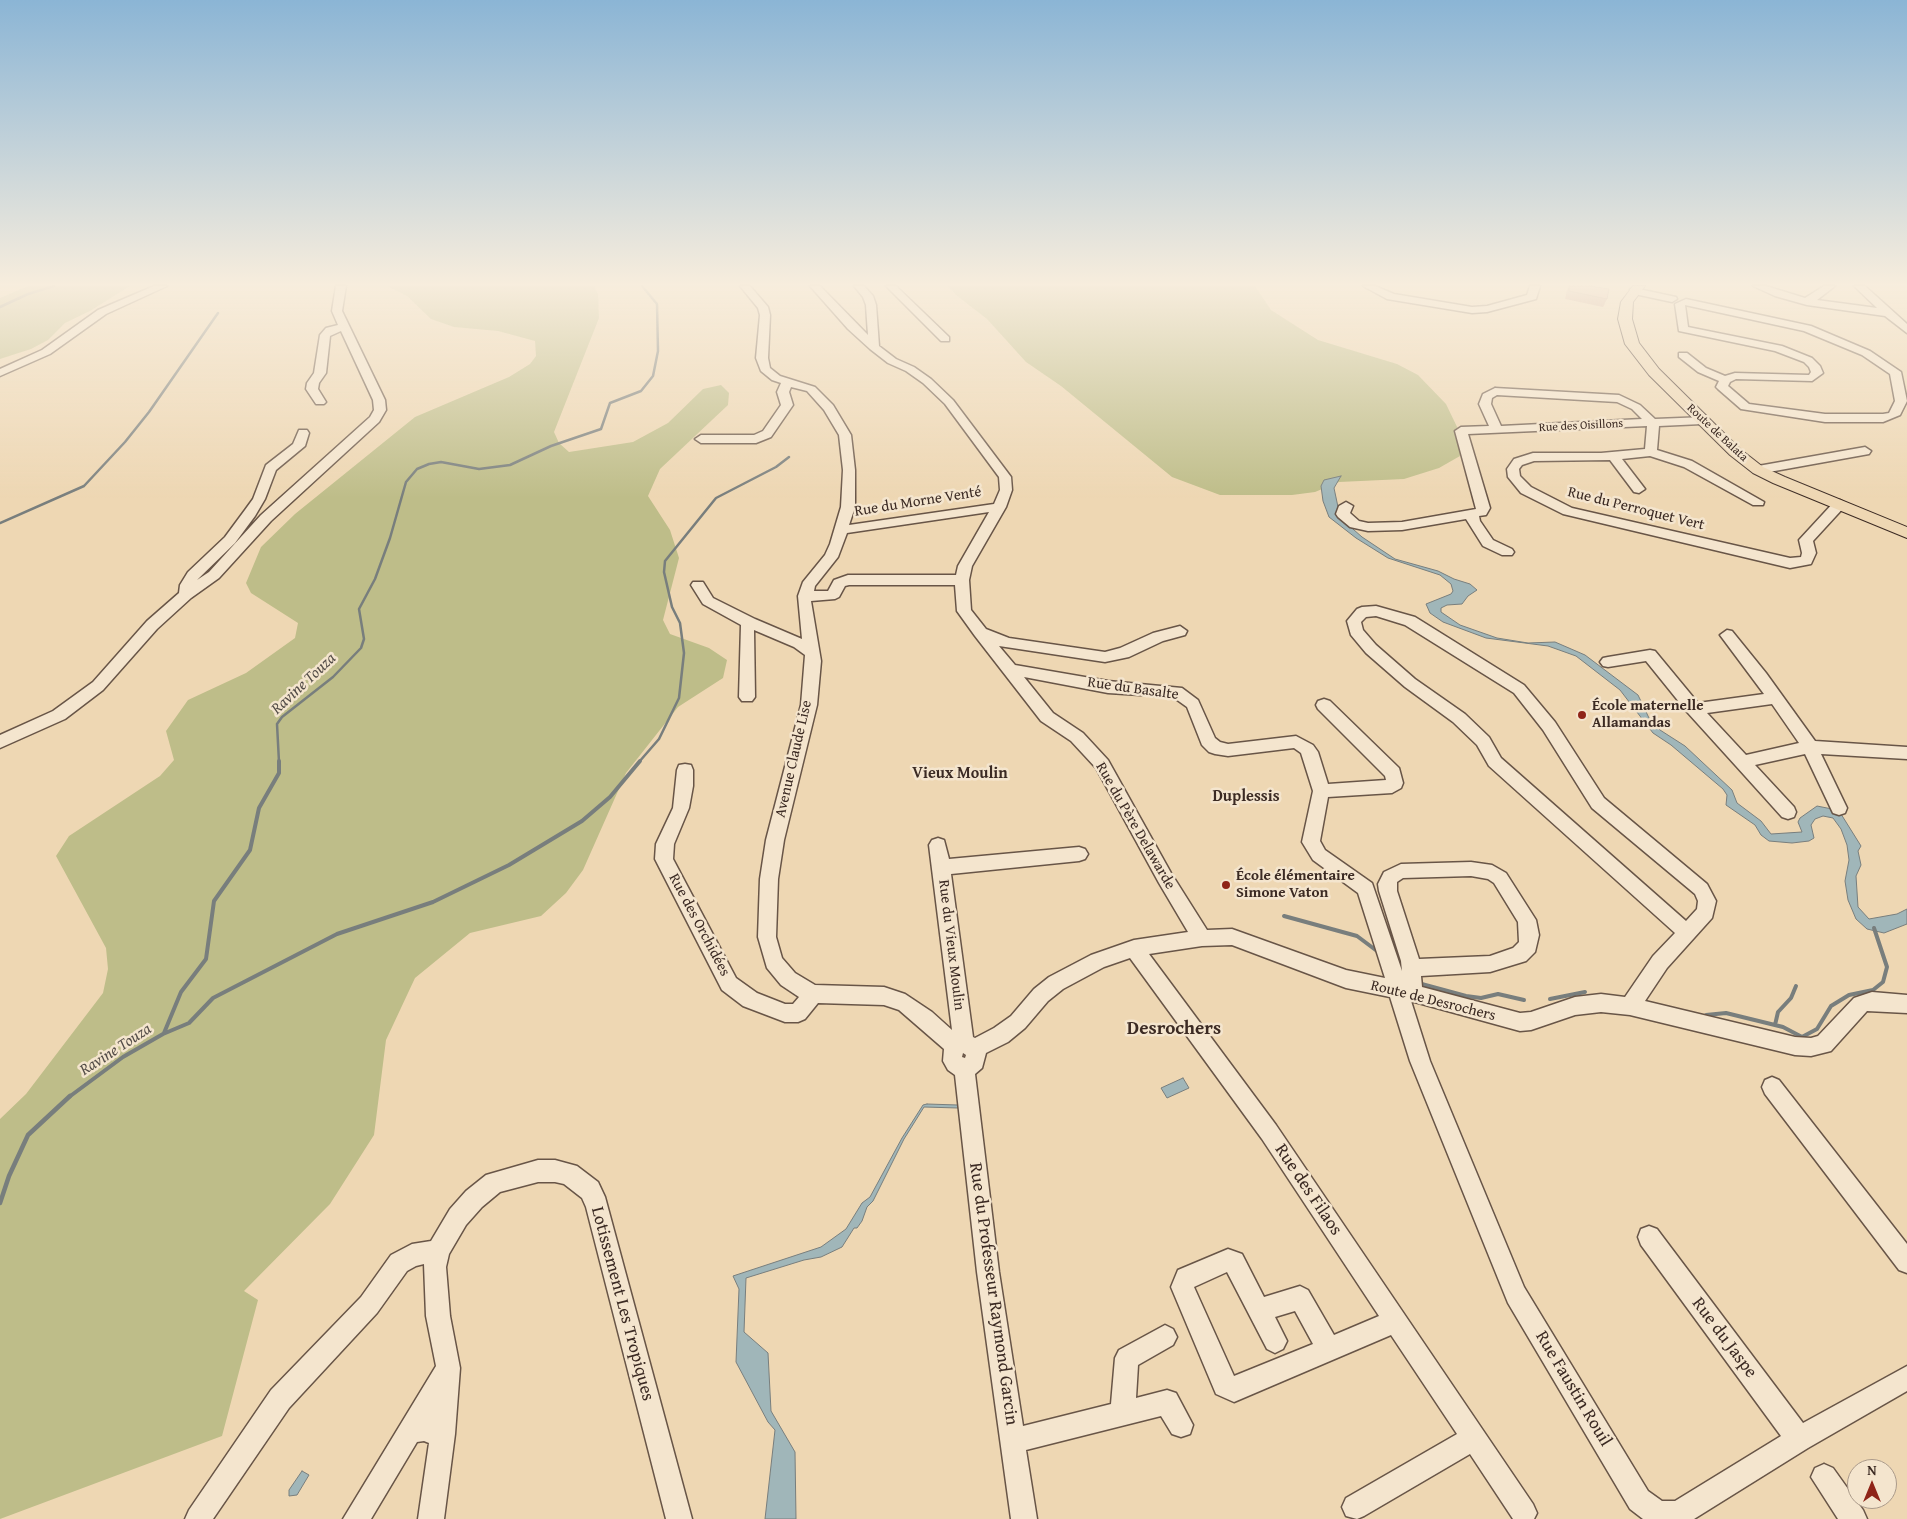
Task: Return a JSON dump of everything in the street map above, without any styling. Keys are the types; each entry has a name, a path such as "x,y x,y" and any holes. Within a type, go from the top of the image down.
{"main road":[{"name":"Route de Balata","path":"1642,357 1654,372 1702,420 1735,452 1758,470 1907,533"}],"street":[{"path":"0,373 35,357"},
{"path":"320,402 312,389 313,383 320,373 323,357"},
{"path":"0,742 30,729 74,705 98,686 152,625 186,595 214,575 266,518 320,472 378,415 380,410 379,400 358,357"},
{"path":"762,357 765,369 776,378 804,386 817,393 829,408 845,435 849,470 848,507 831,557 811,581 805,596 830,596 834,594 842,581 848,580 962,580"},
{"name":"Rue du Père Delawarde","path":"887,357 916,372 949,402 1005,477 1006,490 999,507 965,566 962,580 964,610 978,631 1047,717 1077,737 1102,764 1164,878 1202,938"},
{"path":"1686,357 1702,370 1725,380"},
{"path":"1800,357 1808,360 1817,373 1812,378 1803,380 1735,376 1725,380 1722,387 1731,397 1745,407 1783,414 1862,420 1894,415 1901,401 1895,372 1872,357"},
{"path":"1895,372 1907,367"},
{"path":"701,439 756,439 767,434 787,405 784,392 788,381"},
{"path":"1497,430 1486,409 1484,400 1490,393 1501,390 1619,399 1636,407 1653,422 1651,452"},
{"name":"Rue des Oisillons","path":"1472,514 1482,512 1483,508 1461,431 1702,420"},
{"path":"186,595 187,586 194,575 230,540 250,513 259,499 270,468 299,446 303,433"},
{"path":"1758,470 1865,451"},
{"name":"Rue du Perroquet Vert","path":"1758,502 1688,464 1651,452 1614,456 1533,457 1518,462 1513,469 1513,473 1520,486 1532,494 1576,513 1794,563 1806,561 1809,553 1806,540 1840,504"},
{"path":"1614,456 1639,489"},
{"path":"1346,506 1343,514 1355,524 1368,527 1402,526 1472,514 1473,520 1488,542 1507,552"},
{"name":"Rue du Morne Venté","path":"841,530 999,507"},
{"path":"698,585 708,601 750,624 799,643 811,652"},
{"name":"Avenue Claude Lise","path":"805,596 806,621 813,661 809,705 774,850 769,879 767,937 774,962 788,980 814,994 884,996 898,1001 925,1018 965,1052"},
{"path":"1630,1006 1660,962 1687,933 1706,912 1707,900 1701,889 1598,803 1549,726 1519,689 1410,621 1376,610 1362,612 1354,621 1356,631 1371,649 1410,683 1459,718 1483,741 1495,762 1687,933"},
{"path":"747,697 747,627 750,624"},
{"path":"978,631 1007,642 1099,657 1118,655 1158,638 1180,632"},
{"path":"1727,635 1810,748 1839,808"},
{"path":"1608,662 1650,656 1694,709 1788,812"},
{"name":"Rue du Basalte","path":"1010,670 1048,674 1108,687 1177,692 1193,704 1208,742 1215,748 1228,750 1296,742 1307,749 1312,756 1321,791 1311,842 1319,855 1366,888 1404,991"},
{"path":"1694,709 1775,698"},
{"path":"1321,791 1386,788 1395,783 1393,773 1324,705"},
{"path":"1742,762 1810,748 1907,753"},
{"name":"Rue des Orchidées","path":"685,770 686,786 681,808 665,844 664,859 729,984 750,1000 785,1013 798,1013 814,994"},
{"name":"Rue du Vieux Moulin","path":"938,845 965,1052"},
{"path":"941,867 1079,854"},
{"path":"1404,991 1411,968 1388,891 1387,884 1390,876 1401,871 1483,869 1500,878 1526,920 1530,935 1528,946 1519,956 1490,964 1411,968"},
{"name":"Route de Desrochers","path":"965,1052 1001,1035 1018,1022 1041,995 1056,984 1098,960 1134,948 1202,938 1232,937 1338,977 1404,991 1520,1022 1531,1021 1575,1006 1601,1003 1630,1006 1788,1045 1811,1047 1824,1044 1861,1004 1872,1001 1907,1004"},
{"name":"Rue des Filaos","path":"1134,948 1269,1132 1524,1513"},
{"name":"Rue Faustin Rouil","path":"1404,991 1420,1061 1516,1295 1639,1500 1658,1514 1678,1514 1799,1439 1907,1378"},
{"path":"1885,1001 1907,1016"},
{"name":"Rue du Professeur Raymond Garcin","path":"965,1052 970,1131 988,1272 1024,1519"},
{"path":"1772,1087 1907,1262"},
{"name":"Lotissement Les Tropiques","path":"431,1519 444,1434 448,1368 438,1316 435,1267 438,1252 458,1217 474,1199 494,1183 538,1171 555,1171 569,1174 590,1190 597,1205 679,1519"},
{"name":"Rue du Jaspe","path":"1649,1237 1799,1439"},
{"path":"198,1519 280,1398 369,1305 399,1263 412,1255 438,1252"},
{"path":"1275,1341 1234,1262 1228,1260 1186,1278 1182,1287 1225,1385 1230,1390 1234,1390 1396,1321"},
{"path":"1259,1310 1300,1298 1329,1350"},
{"path":"1122,1413 1127,1358 1165,1336"},
{"path":"356,1519 448,1368"},
{"path":"1013,1441 1167,1402 1182,1425"},
{"path":"410,1430 424,1429 444,1434"},
{"path":"1355,1507 1474,1438"},
{"path":"1824,1477 1854,1519"}],"shaded area":[{"path":"535,357 584,357 554,432 559,443 569,452 633,442 668,423 703,389 721,385 729,393 728,405 660,469 648,496 670,530 679,558 663,620 670,634 709,648 727,660 723,678 678,707 626,773 583,870 566,893 541,916 470,933 415,978 386,1040 374,1135 330,1204 244,1291 258,1300 222,1436 0,1519 0,1119 26,1094 103,993 108,969 106,948 56,856 69,836 160,776 174,760 166,731 188,700 246,673 295,638 298,623 251,593 246,583 261,547 295,514 415,417 509,377 530,364"},
{"path":"1021,357 1374,357 1397,364 1418,375 1446,404 1459,431 1460,456 1439,468 1404,479 1339,482 1315,492 1292,495 1220,495 1172,477 1061,386"}],"water":[{"path":"1341,476 1334,488 1338,507 1345,522 1362,537 1395,559 1438,571 1470,584 1477,590 1468,596 1462,604 1447,605 1441,608 1441,612 1460,625 1497,638 1528,643 1555,642 1585,655 1638,695 1649,718 1660,730 1685,746 1732,790 1737,803 1761,821 1771,834 1802,832 1798,822 1800,818 1817,806 1832,809 1841,814 1861,846 1858,851 1861,865 1856,876 1858,907 1869,919 1897,914 1907,909 1907,924 1884,933 1867,929 1856,919 1848,900 1845,881 1849,860 1847,845 1841,829 1833,818 1823,816 1815,819 1811,825 1814,838 1809,841 1792,843 1769,841 1761,835 1755,825 1726,805 1727,795 1723,789 1671,745 1653,733 1620,690 1576,656 1548,646 1486,638 1443,622 1430,613 1426,604 1451,594 1453,591 1451,584 1440,575 1388,558 1356,538 1329,517 1323,501 1321,486 1324,480"},
{"path":"1183,1078 1189,1088 1167,1098 1161,1088"},
{"path":"923,1105 958,1105 958,1108 924,1107 904,1139 873,1201 867,1207 862,1221 857,1228 854,1228 842,1247 821,1257 804,1260 746,1278 744,1332 768,1353 771,1411 795,1452 796,1519 765,1519 775,1430 768,1422 736,1362 739,1289 733,1276 821,1247 846,1229 862,1203 870,1197 902,1138"},
{"path":"302,1471 309,1475 297,1495 289,1496 289,1490"}],"waterway":[{"path":"0,523 84,486 125,442 149,412 187,357"},
{"name":"Ravine Touza","path":"279,762 277,724 282,717 333,677 361,648 364,639 359,609 375,579 390,538 406,482 417,469 441,462 479,469 510,465 551,446 601,429 610,403 641,391 653,376 657,357"},
{"path":"639,762 659,739 679,698 684,653 680,623 672,607 664,572 665,561 716,498 776,467 789,457"},
{"path":"69,1097 123,1057 163,1034 189,1023 213,998 337,934 433,902 509,865 582,821 610,797 640,761"},
{"name":"Ravine Touza","path":"164,1033 181,992 206,959 214,901 250,850 259,808 279,773 279,762"},
{"path":"1284,916 1357,936 1377,951"},
{"path":"1706,1015 1726,1013 1783,1027 1802,1037 1817,1029 1831,1006 1849,995 1873,990 1883,982 1887,967 1874,928"},
{"path":"1418,983 1466,996 1481,998 1498,994 1524,1000"},
{"path":"1775,1025 1778,1012 1791,998 1796,986"},
{"path":"1550,999 1585,992"},
{"name":"Ravine Touza","path":"0,1203 9,1176 28,1135 70,1096"}],"place":[{"name":"École maternelle Allamandas","path":"1582,715"},
{"name":"École élémentaire Simone Vaton","path":"1226,885"}],"district":[{"name":"Vieux Moulin","path":"960,774"},
{"name":"Duplessis","path":"1246,797"},
{"name":"Desrochers","path":"1174,1029"}]}
